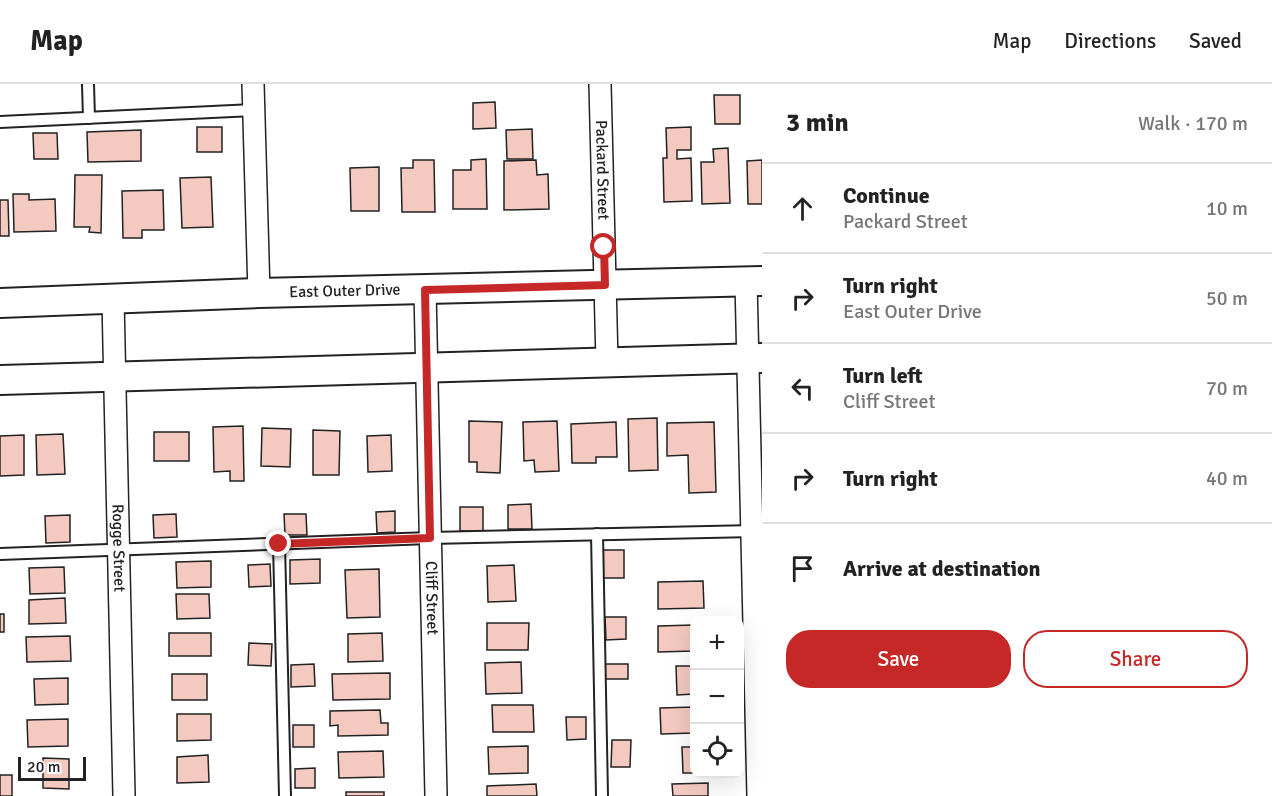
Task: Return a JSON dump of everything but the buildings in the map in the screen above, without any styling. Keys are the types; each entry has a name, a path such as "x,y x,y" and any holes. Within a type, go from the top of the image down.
{"main road":[{"name":"East Outer Drive","path":"0,303 259,293 754,281"},
{"path":"0,380 755,358"}],"street":[{"path":"253,84 259,293"},
{"name":"Packard Street","path":"600,84 607,362"},
{"path":"754,281 758,796"},
{"name":"Cliff Street","path":"425,290 436,796"},
{"name":"Rogge Street","path":"113,300 124,796"}],"lane":[{"path":"88,84 89,118"},
{"path":"0,122 254,111"},
{"path":"0,554 430,538 757,531"},
{"path":"597,534 602,796"},
{"path":"279,544 285,796"}],"route":[{"path":"279,544 430,538 425,290 605,285 604,247"}]}
